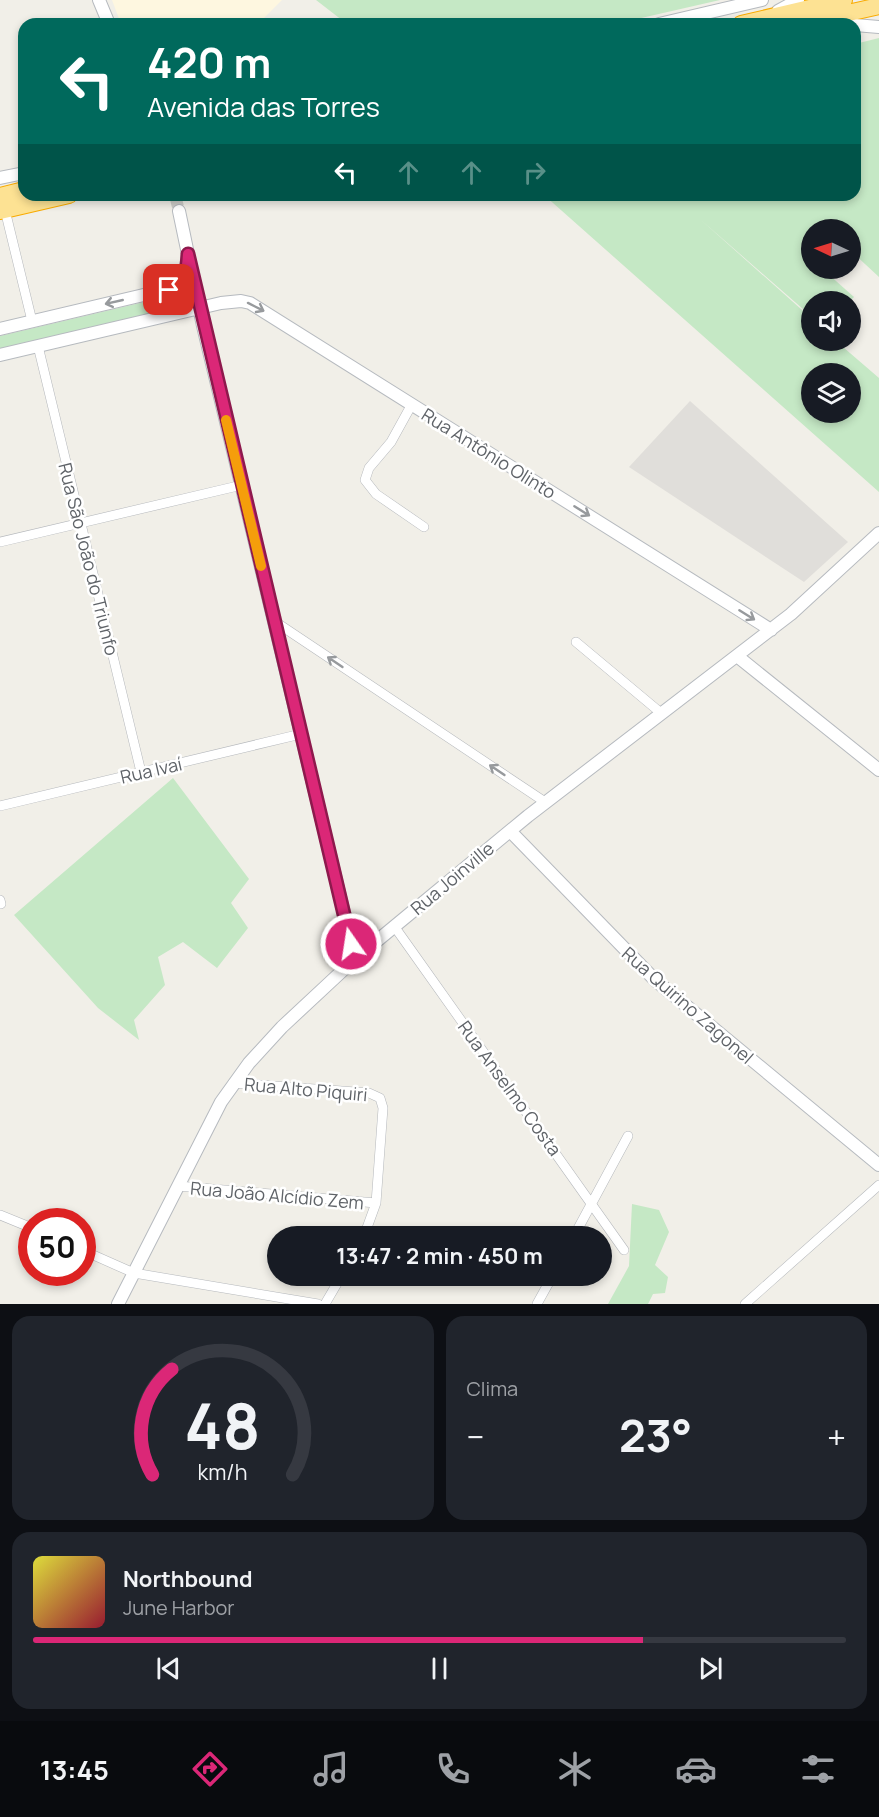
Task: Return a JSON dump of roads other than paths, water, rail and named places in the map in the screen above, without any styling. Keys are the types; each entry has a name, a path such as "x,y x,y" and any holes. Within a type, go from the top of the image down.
{"highway":[{"path":"766,18 844,0"},
{"path":"824,18 879,6"},
{"path":"2,206 18,194"},
{"path":"2,206 32,201"}],"main road":[{"path":"99,0 106,18"},
{"path":"685,18 762,0"},
{"path":"764,18 798,0"},
{"path":"861,26 879,27"},
{"path":"0,178 18,174"},
{"path":"179,211 355,959"},
{"path":"0,329 169,290 182,281 186,273 188,254"},
{"name":"Rua Antônio Olinto","path":"0,355 232,301 250,303 771,630"},
{"name":"Rua Joinville","path":"118,1304 210,1123 233,1083 282,1027 394,926 545,802 771,630 815,594 879,533"},
{"path":"737,656 879,770"},
{"name":"Rua Quirino Zagonel","path":"510,831 647,973 879,1165"}],"street":[{"path":"2,206 32,321"},
{"name":"Rua São João do Triunfo","path":"38,346 141,772"},
{"path":"412,404 391,442 369,468 365,480 376,494 424,527"},
{"path":"0,542 242,485"},
{"path":"274,621 545,802"},
{"path":"576,642 661,713"},
{"name":"Rua Ivaí","path":"0,806 301,734"},
{"name":"Rua Anselmo Costa","path":"394,926 624,1250"},
{"name":"Rua Alto Piquiri","path":"233,1083 375,1094 383,1103 383,1108 376,1203 368,1226"},
{"path":"579,1226 628,1136"},
{"path":"745,1304 879,1185"},
{"name":"Rua João Alcídio Zem","path":"178,1186 376,1203"},
{"path":"0,1215 18,1222"},
{"path":"96,1256 134,1273 318,1304"},
{"path":"325,1304 336,1286"},
{"path":"537,1304 547,1286"}],"tunnel":[{"path":"176,201 179,211"}]}
